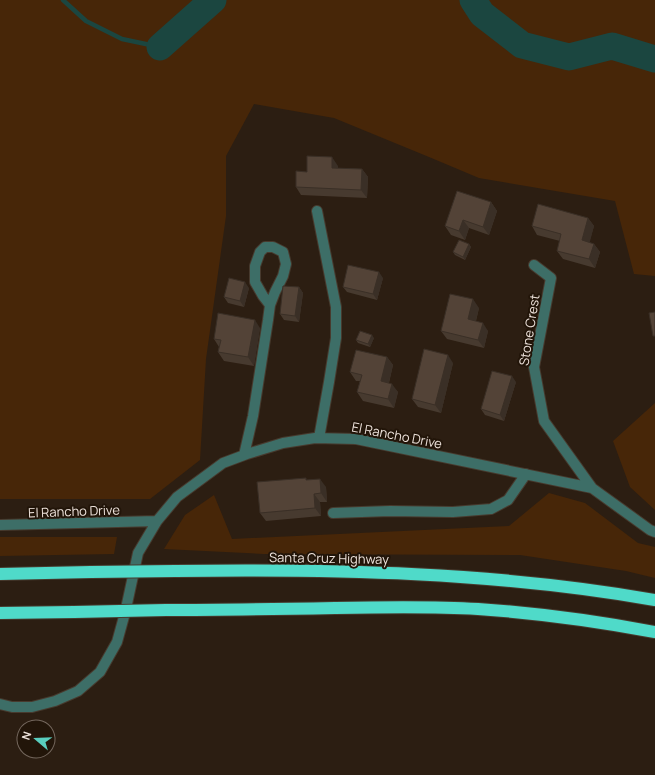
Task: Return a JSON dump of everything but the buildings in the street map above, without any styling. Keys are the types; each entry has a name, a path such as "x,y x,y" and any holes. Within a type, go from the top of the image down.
{"highway":[{"name":"Santa Cruz Highway","path":"0,574 175,571 313,571 502,580 564,586 655,600"},
{"path":"0,613 444,608 477,609 548,616 655,632"}],"street":[{"path":"317,211 336,307 336,338 319,438"},
{"path":"244,455 253,416 270,305 283,276 286,264 283,252 273,246 265,247 260,252 256,266 255,282 270,305"},
{"name":"Stone Crest","path":"534,266 551,278 534,367 544,421 592,488"},
{"name":"El Rancho Drive","path":"5,525 157,521 177,497 223,463 283,443 319,438 356,439 592,488 650,530 655,532"},
{"path":"333,514 390,511 454,512 491,509 508,500 526,474"},
{"path":"0,704 12,707 32,707 55,701 78,691 100,672 117,642 138,553 157,521"}],"shaded area":[{"path":"0,0 655,0 655,276 634,274 615,201 479,178 334,118 254,104 226,156 226,216 206,359 200,460 150,499 0,499"},
{"path":"655,403 655,510 630,487 613,441"},
{"path":"549,493 585,503 638,543 655,547 655,578 626,571 520,555 264,554 164,549 185,515 214,495 232,539 509,526"},
{"path":"0,537 117,537 114,554 0,556"}],"waterway":[{"path":"63,0 86,21 122,39 160,47"},
{"path":"160,47 213,0"},
{"path":"473,0 482,14 522,45 569,57 612,46 655,59"}]}
